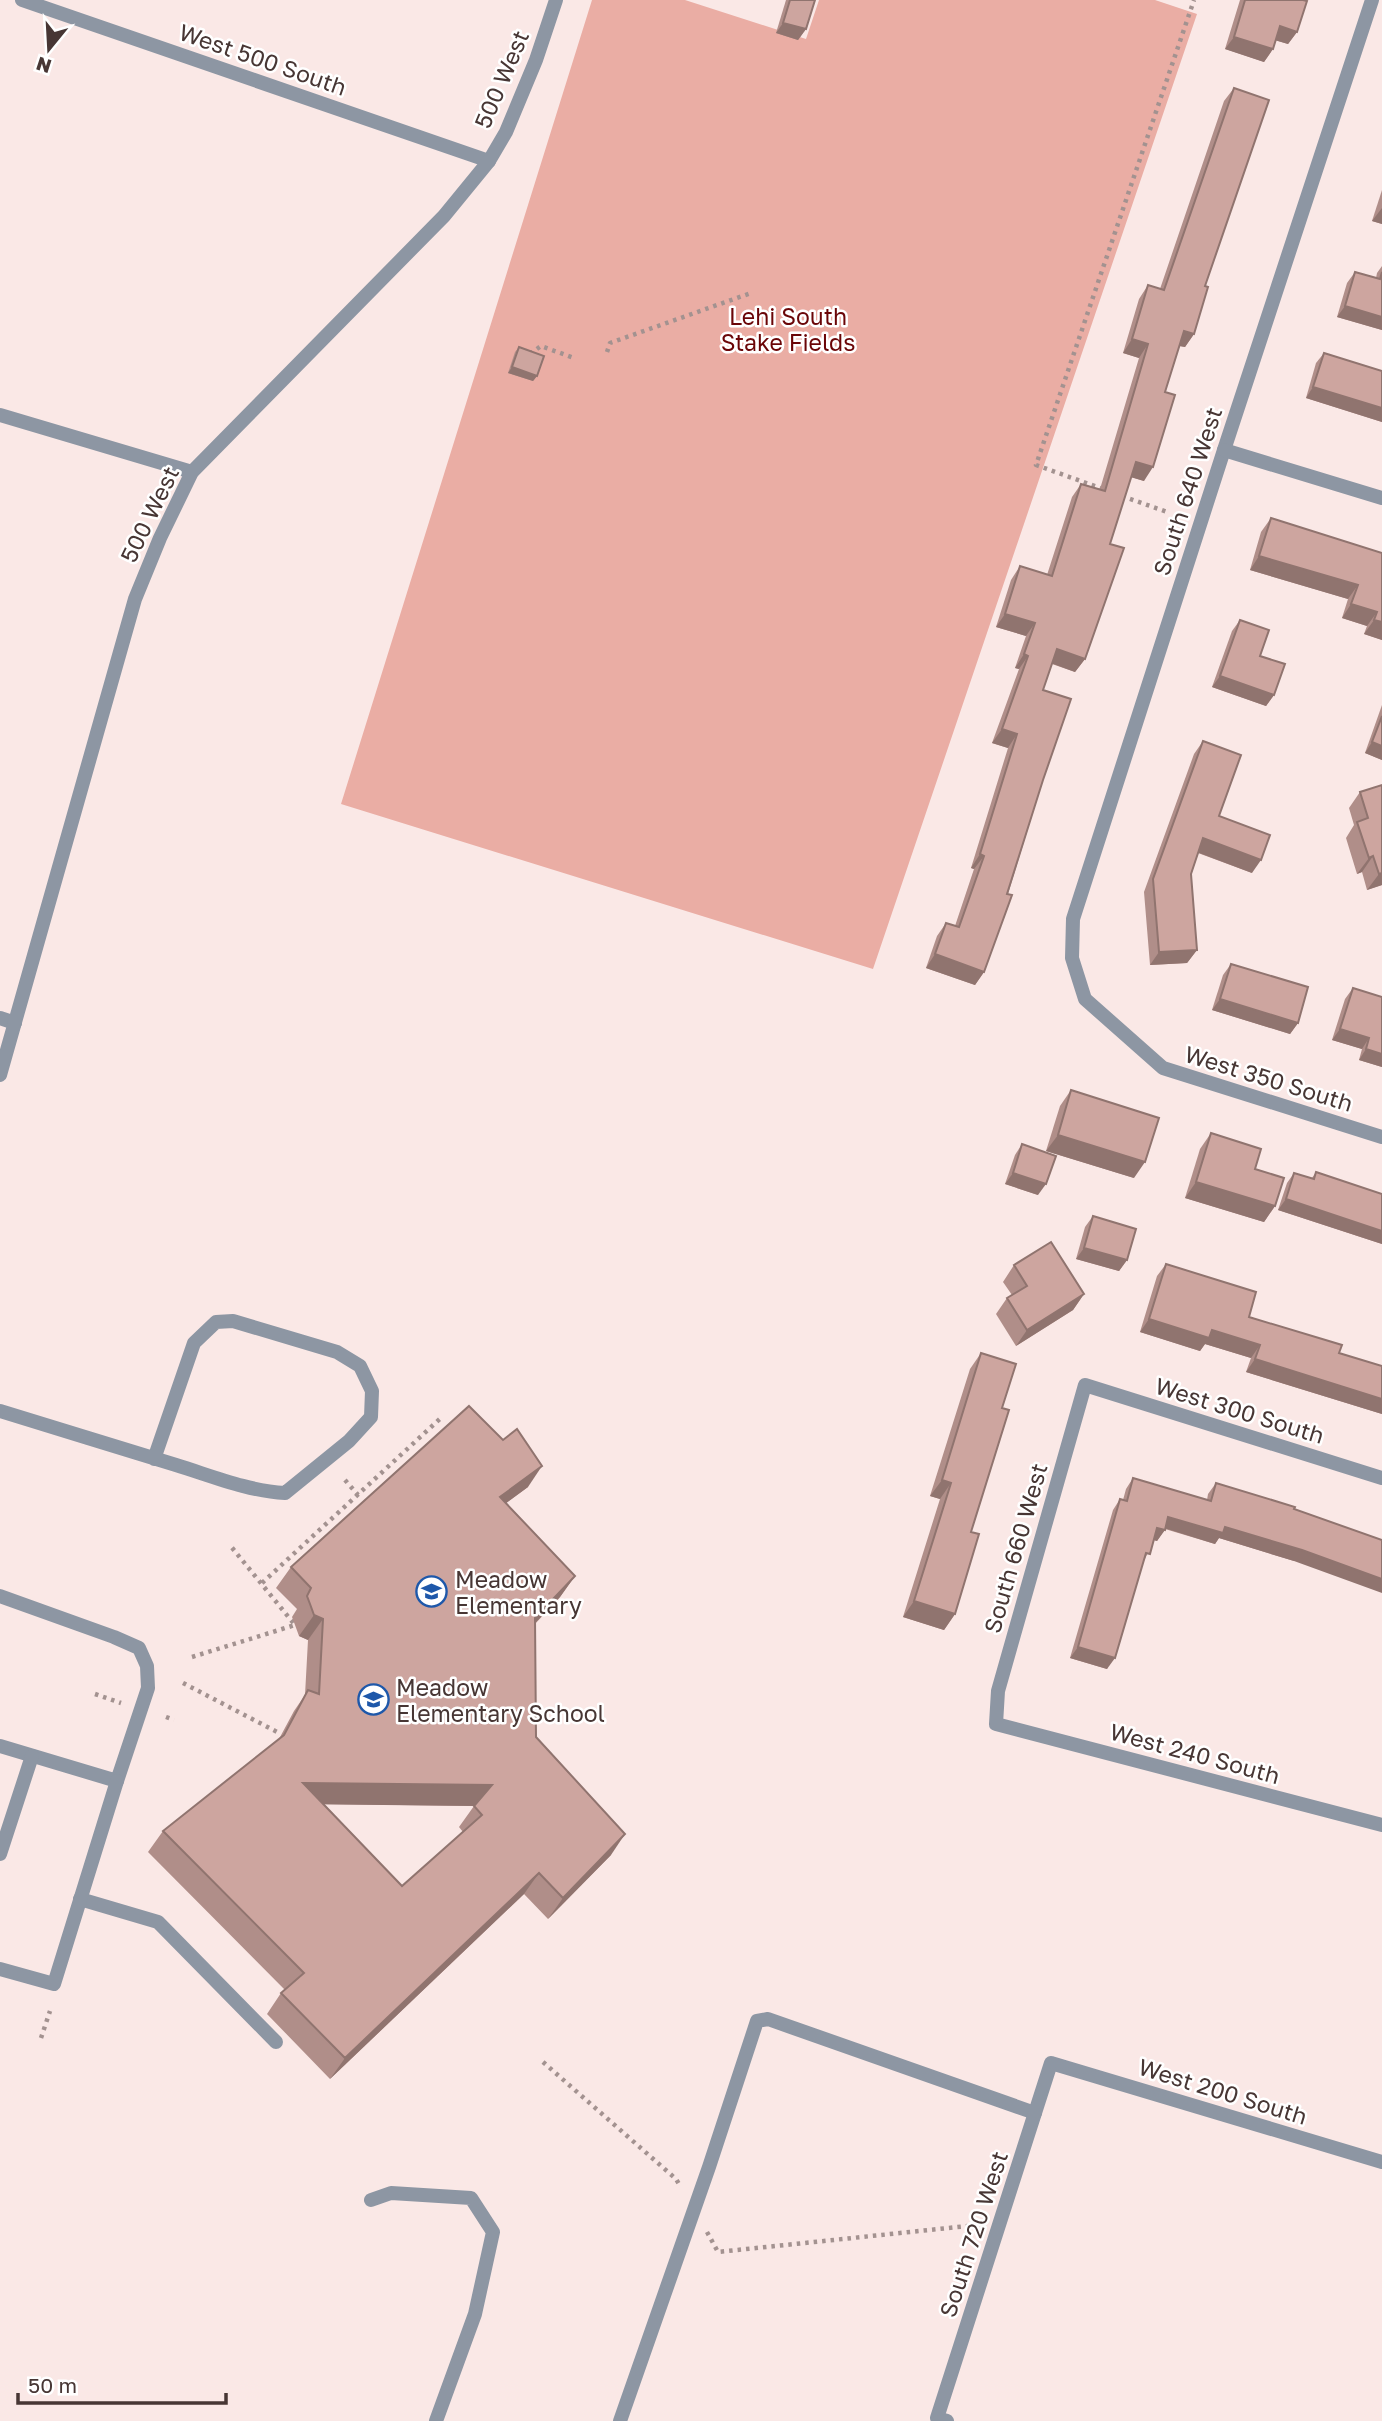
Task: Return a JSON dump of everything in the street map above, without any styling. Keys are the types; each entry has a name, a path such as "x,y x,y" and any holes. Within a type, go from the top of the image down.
{"street":[{"name":"West 500 South","path":"22,0 489,161"},
{"name":"500 West","path":"0,1075 135,599 160,538 192,472 444,216 489,161 506,132 536,60 556,0"},
{"name":"South 640 West","path":"1085,999 1072,958 1073,919 1372,0"},
{"path":"0,415 192,472"},
{"path":"1224,450 1382,498"},
{"name":"West 350 South","path":"1085,999 1163,1069 1382,1137"},
{"path":"0,1018 15,1023"},
{"path":"0,1411 154,1459 263,1492 285,1493 349,1441 371,1416 372,1391 360,1366 337,1352 233,1321 216,1322 194,1343 154,1459"},
{"name":"West 300 South","path":"1085,1385 1382,1478"},
{"name":"South 660 West","path":"996,1724 998,1690 1085,1385"},
{"path":"0,1596 139,1648 147,1666 148,1688 54,1984 0,1969"},
{"name":"West 240 South","path":"996,1724 1382,1825"},
{"path":"0,1746 117,1780"},
{"path":"0,1854 32,1756"},
{"path":"80,1899 158,1922 276,2042"},
{"path":"620,2421 757,2021 768,2019 1035,2113"},
{"name":"South 720 West","path":"940,2420 1051,2063"},
{"name":"West 200 South","path":"1051,2063 1382,2162"},
{"path":"371,2200 391,2193 471,2198 493,2232 475,2314 436,2421"}],"path":[{"path":"1167,512 1036,465 1194,0"},
{"path":"607,352 610,343 751,293"},
{"path":"530,354 541,346 574,358"},
{"path":"262,1583 443,1416"},
{"path":"345,1480 358,1495"},
{"path":"192,1657 295,1625 229,1544"},
{"path":"183,1683 281,1734"},
{"path":"95,1694 132,1706"},
{"path":"166,1717 174,1720"},
{"path":"41,2038 50,2011"},
{"path":"543,2062 676,2179 718,2252 977,2225"}],"green space":[{"name":"Lehi South Stake Fields","path":"592,0 685,0 806,39 819,0 1155,0 1197,14 873,969 341,804"}],"building":[{"path":"790,0 815,0 806,29 783,23"},
{"path":"1245,0 1307,1 1297,32 1280,26 1273,49 1234,37"},
{"path":"1234,88 1269,100 1205,286 1208,287 1194,334 1184,331 1165,392 1175,395 1153,467 1136,462 1110,544 1124,548 1085,659 1057,649 1043,690 1071,699 1007,894 1012,895 984,972 935,954 946,923 959,927 984,856 980,854 1017,734 1002,729 1028,656 1024,654 1035,623 1005,614 1020,566 1052,576 1081,484 1105,491 1148,344 1132,339 1148,285 1164,290"},
{"path":"1355,272 1380,279 1382,272 1382,317 1345,306"},
{"path":"519,347 544,356 537,376 512,367"},
{"path":"1324,353 1382,371 1382,408 1313,387"},
{"path":"1271,518 1382,553 1382,622 1374,620 1377,612 1351,604 1358,585 1259,556"},
{"path":"1240,620 1269,630 1260,656 1285,664 1274,695 1220,676"},
{"path":"1382,716 1382,746 1372,742"},
{"path":"1203,741 1241,755 1219,816 1270,835 1261,860 1203,838 1191,874 1197,950 1159,952 1153,879"},
{"path":"1382,785 1382,873 1379,874 1373,856 1369,858 1357,822 1368,818 1360,792"},
{"path":"1231,964 1308,987 1298,1023 1220,999"},
{"path":"1353,988 1382,997 1382,1054 1366,1049 1369,1038 1340,1029"},
{"path":"1071,1090 1159,1118 1145,1162 1058,1135"},
{"path":"1211,1133 1261,1149 1255,1169 1284,1178 1275,1206 1196,1182"},
{"path":"1022,1144 1056,1156 1046,1184 1013,1173"},
{"path":"1316,1172 1382,1194 1382,1231 1286,1199 1294,1173 1314,1179"},
{"path":"1093,1216 1136,1229 1127,1260 1084,1248"},
{"path":"1051,1242 1084,1294 1027,1330 1007,1298 1027,1286 1014,1265"},
{"path":"1166,1264 1256,1292 1249,1317 1342,1345 1339,1353 1382,1366 1382,1399 1255,1359 1260,1345 1212,1330 1209,1338 1149,1319"},
{"path":"981,1353 1016,1364 1002,1408 1009,1410 971,1532 979,1534 955,1614 914,1601 951,1483 942,1480"},
{"path":"469,1406 503,1440 517,1429 542,1466 500,1497 575,1576 535,1618 536,1737 625,1834 563,1898 539,1873 345,2058 281,1993 304,1973 163,1831 284,1735 308,1690 319,1694 323,1619 314,1615 307,1596 311,1588 291,1567","holes":["303,1783 492,1785 474,1806 482,1815 402,1886"]},
{"path":"1133,1478 1211,1501 1216,1483 1295,1507 1294,1509 1382,1540 1382,1579 1302,1550 1225,1527 1223,1533 1168,1517 1165,1530 1157,1528 1150,1554 1146,1553 1115,1658 1078,1647 1120,1499 1127,1501"}],"place":[{"name":"Meadow Elementary","path":"432,1592"},
{"name":"Meadow Elementary School","path":"373,1700"}]}
